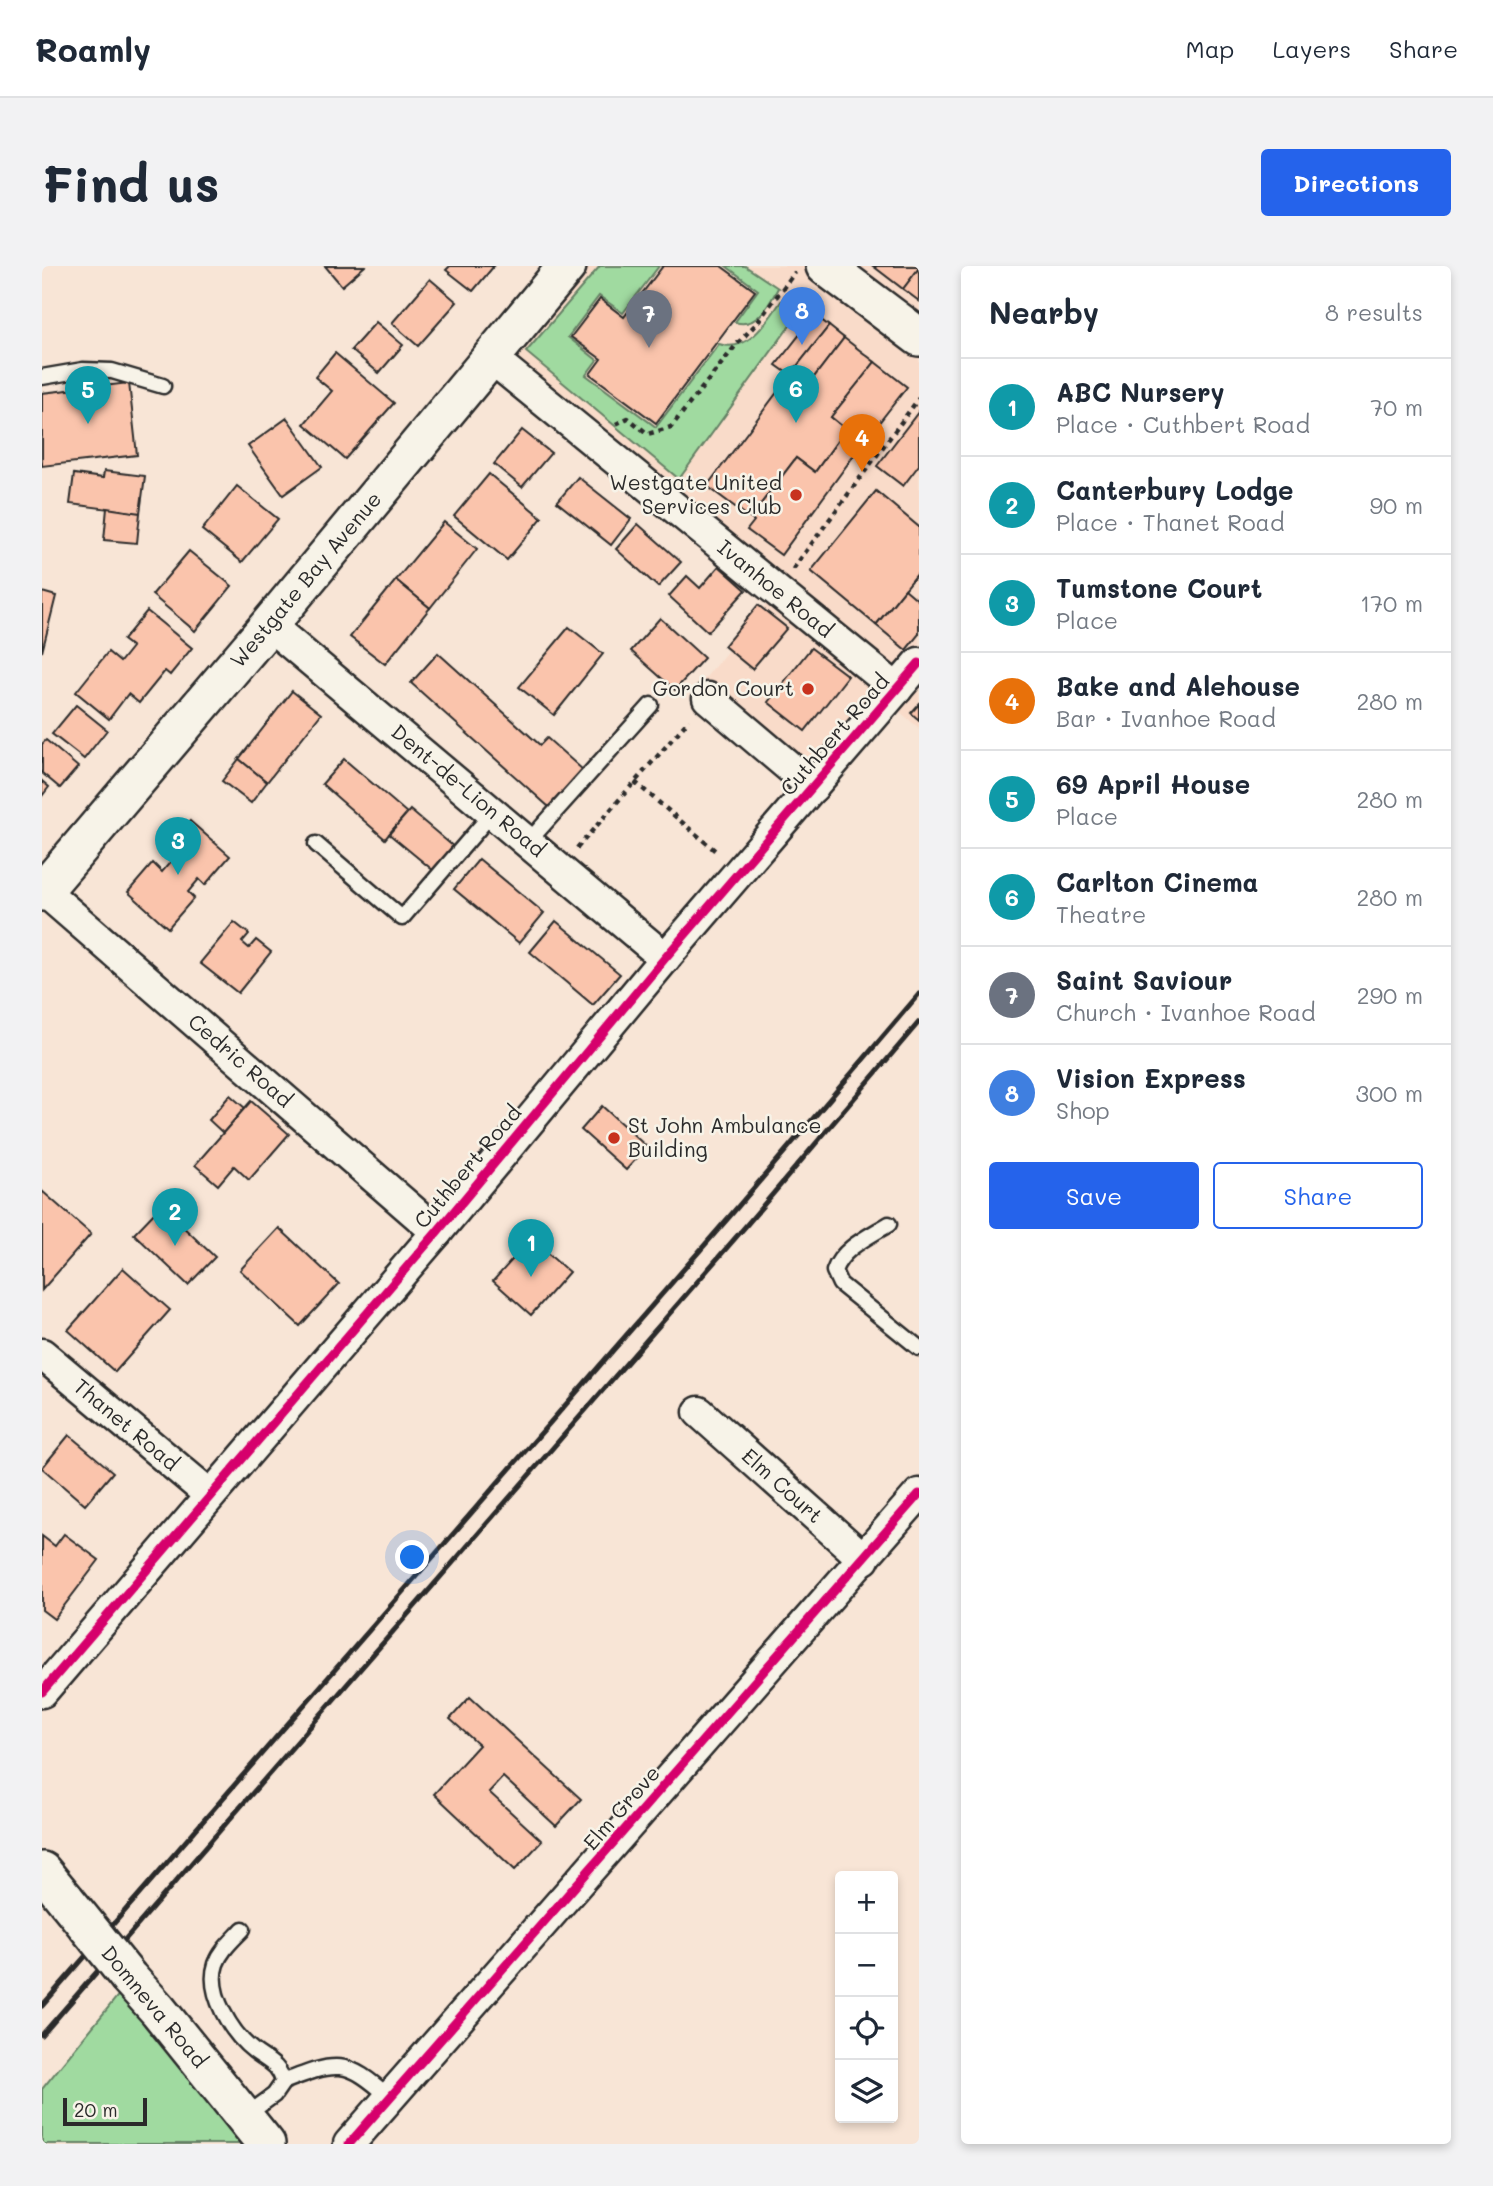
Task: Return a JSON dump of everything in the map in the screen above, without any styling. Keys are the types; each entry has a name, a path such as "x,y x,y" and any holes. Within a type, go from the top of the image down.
{"street":[{"name":"Westgate Bay Avenue","path":"45,885 269,625 567,266"},
{"path":"825,266 919,337"},
{"name":"Ivanhoe Road","path":"490,357 897,689"},
{"name":"Dent-de-Lion Road","path":"269,625 665,958"},
{"name":"Cuthbert Road","path":"42,1692 437,1232 665,958 919,663"},
{"path":"708,698 813,788"},
{"name":"Cedric Road","path":"45,885 437,1232"},
{"name":"Thanet Road","path":"42,1354 210,1496"},
{"name":"Elm Court","path":"699,1412 864,1559"},
{"name":"Elm Grove","path":"349,2144 919,1494"},
{"name":"Domneva Road","path":"42,1871 256,2130"}],"lane":[{"path":"42,377 83,370 112,371 163,386"},
{"path":"528,842 651,705"},
{"path":"316,845 402,918 493,812"},
{"path":"889,1224 845,1253 837,1262 834,1271 847,1290 919,1348"},
{"path":"243,1929 220,1954 215,1967 215,1991 233,2028 254,2051 277,2067 283,2082"},
{"path":"256,2130 283,2082 327,2067 343,2066 359,2072 390,2098"}],"path":[{"path":"614,425 628,418 648,434 671,427 756,324 799,266"},
{"path":"777,591 919,398"},
{"path":"559,868 708,698"},
{"path":"635,782 739,872"}],"shaded area":[{"path":"568,266 919,266 919,728 887,701 813,787 697,688 777,591 490,357"}],"green space":[{"path":"600,266 659,266 623,313 599,296 568,337 597,360 586,375 656,427 719,344 730,346 750,339 786,294 804,306 679,479 526,352"},
{"path":"726,266 745,266 778,288 761,314 750,322 735,322 758,290"},
{"path":"120,1993 244,2144 42,2144 42,2089"}],"building":[{"path":"325,266 365,266 342,286"},
{"path":"450,266 494,266 473,291 446,270"},
{"path":"663,266 721,266 755,291 656,423 590,374 601,359 571,337 600,299 624,317"},
{"path":"873,266 919,266 919,268 903,289"},
{"path":"919,268 919,301 903,289"},
{"path":"430,279 457,302 418,346 392,323"},
{"path":"815,315 829,326 790,375 776,365"},
{"path":"376,322 403,345 379,373 351,350"},
{"path":"829,326 844,338 805,389 790,375"},
{"path":"844,338 875,362 831,417 846,429 815,472 796,458 750,518 707,486 790,375 805,389"},
{"path":"335,353 394,403 345,459 304,424 332,391 315,377"},
{"path":"875,362 907,387 863,443 831,417"},
{"path":"129,383 137,455 42,466 42,393"},
{"path":"919,411 919,465 903,486 877,466"},
{"path":"287,418 322,467 283,495 248,446"},
{"name":"Westgate United Services Club","path":"846,429 863,443 781,555 747,530 754,521 750,518 796,458 815,472"},
{"path":"522,430 551,453 522,487 494,464"},
{"path":"104,471 145,476 140,513 70,504 74,474 103,478"},
{"path":"489,474 542,518 507,560 454,516"},
{"path":"578,477 631,519 611,545 557,502"},
{"path":"237,486 278,519 242,562 202,530"},
{"path":"876,491 919,527 919,572 876,625 811,571"},
{"path":"107,508 140,513 137,543 104,540"},
{"path":"444,522 477,549 430,608 396,580"},
{"path":"638,524 681,562 658,587 616,549"},
{"path":"189,551 232,586 195,631 152,595"},
{"path":"719,566 746,590 708,632 669,596 687,576 700,588"},
{"path":"396,580 430,608 385,664 350,637"},
{"path":"905,589 919,601 919,634 906,650 876,625"},
{"path":"42,592 56,596 42,652"},
{"path":"758,605 787,628 752,669 724,646"},
{"path":"147,611 192,648 170,675 165,671 139,703 128,694 109,719 76,692 108,652 120,662 132,647 123,640"},
{"path":"660,618 704,658 675,690 631,651"},
{"path":"569,627 603,654 554,715 519,687"},
{"name":"Gordon Court","path":"811,648 848,676 805,731 768,702"},
{"path":"438,653 540,745 547,738 583,770 549,807 411,683"},
{"path":"292,691 321,714 267,782 239,759"},
{"path":"919,704 919,720 911,713"},
{"path":"76,705 107,730 84,759 52,734"},
{"path":"46,740 78,767 60,788 42,773 42,744"},
{"path":"239,759 267,782 251,803 222,781"},
{"path":"344,759 407,813 385,839 322,784"},
{"path":"42,781 49,787 42,796"},
{"path":"410,810 454,847 434,871 389,834"},
{"path":"190,821 230,856 205,885 199,879 188,892 194,898 168,928 128,892 153,863 162,872 174,858 165,850"},
{"path":"479,859 544,913 519,943 454,889"},
{"path":"556,921 620,974 593,1005 530,952"},
{"path":"234,922 249,934 242,942 249,948 256,940 271,952 238,993 200,963"},
{"path":"230,1095 245,1108 223,1133 209,1120"},
{"path":"251,1101 289,1134 249,1180 234,1166 218,1185 195,1165"},
{"name":"St John Ambulance Building","path":"602,1106 647,1147 626,1170 581,1130"},
{"path":"42,1191 91,1234 42,1290"},
{"path":"161,1206 215,1257 188,1285 134,1234"},
{"path":"279,1228 339,1284 300,1326 240,1270"},
{"path":"531,1239 569,1272 531,1315 493,1281"},
{"path":"123,1268 170,1310 115,1372 68,1330"},
{"path":"69,1435 113,1472 85,1505 42,1468"},
{"path":"64,1534 99,1560 54,1619 42,1610 42,1536 55,1546"},
{"path":"470,1697 581,1799 556,1826 503,1777 489,1792 542,1841 515,1870 434,1794 479,1745 450,1719"}],"railway":[{"path":"42,2006 730,1216 919,994"},
{"path":"42,2035 744,1228 919,1022"}],"cycle path":[{"path":"42,1692 437,1232 665,958 919,663"},
{"path":"349,2144 919,1494"}],"place":[{"name":"Vision Express","path":"802,345"},
{"name":"Saint Saviour","path":"649,348"},
{"name":"Carlton Cinema","path":"796,423"},
{"name":"69 April House","path":"88,424"},
{"name":"Bake and Alehouse","path":"862,472"},
{"name":"Westgate United Services Club","path":"796,495"},
{"name":"Gordon Court","path":"808,689"},
{"name":"Tumstone Court","path":"178,875"},
{"name":"St John Ambulance Building","path":"614,1138"},
{"name":"Canterbury Lodge","path":"175,1246"},
{"name":"ABC Nursery","path":"531,1277"}]}
